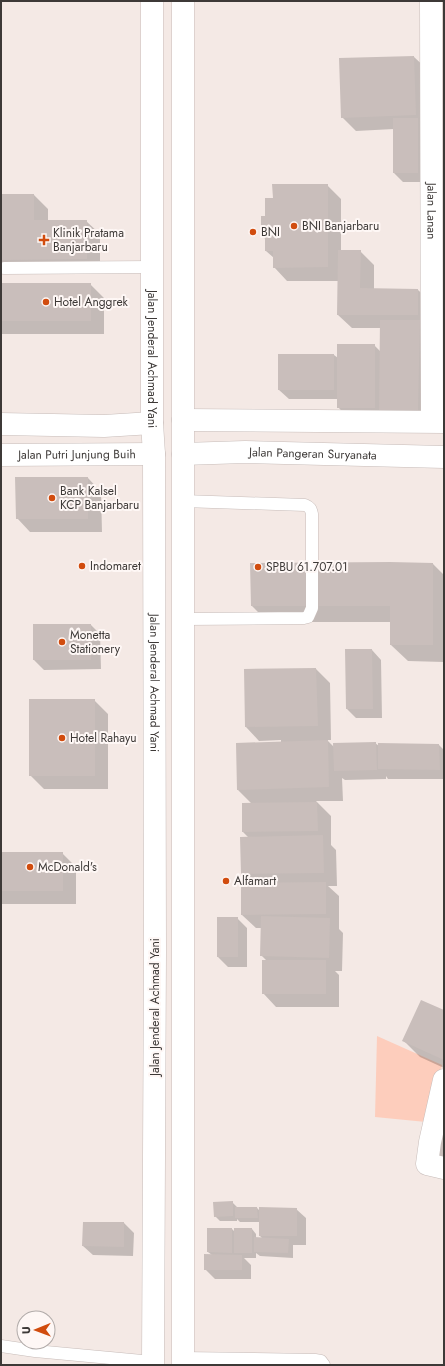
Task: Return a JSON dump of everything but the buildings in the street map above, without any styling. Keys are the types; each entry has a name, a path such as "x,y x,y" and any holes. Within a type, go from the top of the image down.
{"main road":[{"name":"Jalan Jenderal Achmad Yani","path":"152,1 152,423 154,454 155,952 153,1364"},
{"path":"183,1 183,1361"},
{"name":"Jalan Lanan","path":"431,1 438,30 438,422"},
{"path":"183,420 438,422"},
{"path":"1,424 104,426 152,423"},
{"name":"Jalan Pangeran Suryanata","path":"183,454 245,452 444,457"},
{"name":"Jalan Putri Junjung Buih","path":"1,455 154,454"},
{"path":"155,952 184,952"},
{"path":"444,1080 430,1142 427,1164 444,1168"},
{"path":"154,1177 184,1176"}],"lane":[{"path":"4,268 153,267"},
{"path":"183,501 304,505 309,506 312,510 312,608 308,616 304,618 184,619"},
{"path":"1,1346 153,1364"},
{"path":"183,1361 316,1360 321,1361 324,1365"}],"shaded area":[{"path":"377,1036 442,1065 431,1118 426,1122 375,1117"}],"place":[{"name":"BNI Banjarbaru","path":"294,226"},
{"name":"BNI","path":"253,232"},
{"name":"Klinik Pratama Banjarbaru","path":"44,240"},
{"name":"Hotel Anggrek","path":"46,302"},
{"name":"Bank Kalsel KCP Banjarbaru","path":"52,498"},
{"name":"Indomaret","path":"82,566"},
{"name":"SPBU 61.707.01","path":"258,567"},
{"name":"Monetta Stationery","path":"62,642"},
{"name":"Hotel Rahayu","path":"62,738"},
{"name":"McDonald's","path":"30,867"},
{"name":"Alfamart","path":"226,881"}]}
